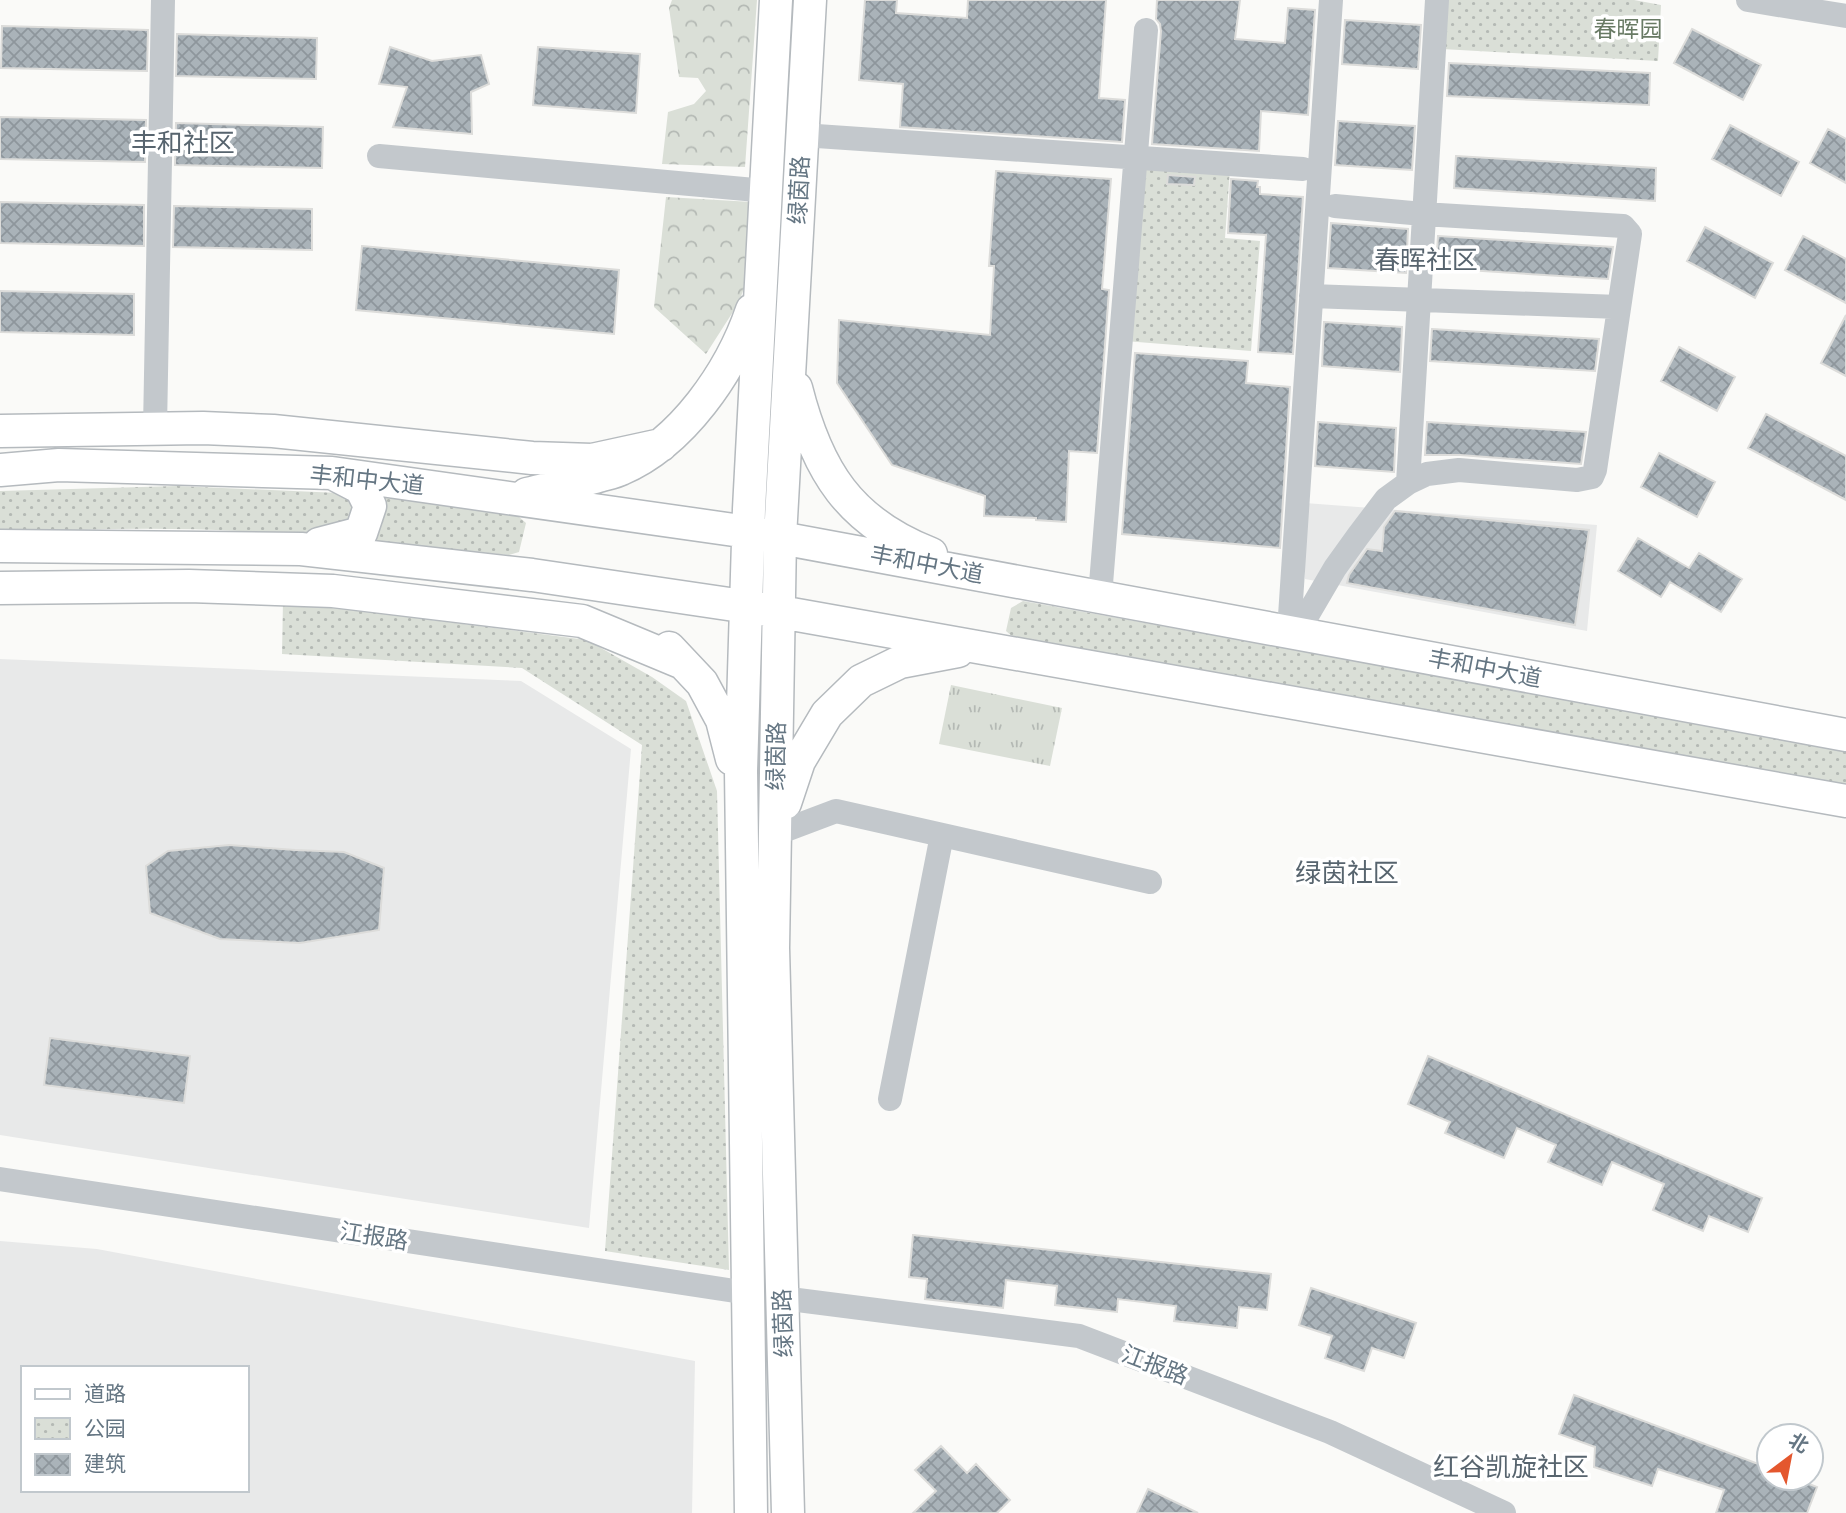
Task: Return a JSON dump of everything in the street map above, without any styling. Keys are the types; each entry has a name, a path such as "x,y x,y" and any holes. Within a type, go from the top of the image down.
{"main road":[{"name":"绿茵路","path":"751,1513 741,789 748,532 776,0"},
{"name":"绿茵路","path":"788,1513 772,948 780,537 810,0"},
{"path":"510,499 621,469 662,445 699,406 725,368 744,332 761,282"},
{"path":"790,363 803,416 818,456 838,488 864,516 907,544 991,576"},
{"path":"0,431 155,428 273,431 532,458 580,460 592,460 662,445"},
{"name":"丰和中大道","path":"0,470 59,465 332,473 748,532 1846,735"},
{"path":"301,549 360,533 370,506 361,488 332,473"},
{"path":"0,547 301,549 500,571 779,611 1846,800"},
{"path":"500,571 607,609 663,642 702,684 722,720 741,789"},
{"path":"0,588 189,586 334,591 582,621 683,663"},
{"path":"775,834 799,761 827,713 861,681 900,662 981,647"}],"street":[{"path":"155,428 163,0"},
{"path":"1293,632 1311,296 1331,0"},
{"path":"1408,483 1437,0"},
{"path":"1748,0 1846,16"},
{"path":"1100,596 1146,30"},
{"path":"802,135 1303,169"},
{"path":"379,156 765,191"},
{"path":"1293,632 1335,568 1386,499 1408,483 1427,474 1459,470 1568,480 1592,477 1630,234 1623,226 1335,206"},
{"path":"1311,296 1619,307"},
{"path":"775,834 836,811 1150,882"},
{"path":"890,1098 942,835"},
{"name":"江报路","path":"0,1179 748,1293"},
{"name":"江报路","path":"782,1298 1079,1336 1330,1432 1504,1513"}],"shaded area":[{"path":"1305,503 1597,525 1587,631 1305,579"},
{"path":"0,659 521,681 631,749 589,1228 0,1135"},
{"path":"0,1241 97,1249 695,1361 692,1513 0,1513"}],"green space":[{"path":"672,0 757,0 745,167 662,164 668,112 694,104 706,91 698,78 679,77 669,8"},
{"name":"春晖园","path":"1447,0 1634,0 1661,5 1658,61 1442,49"},
{"path":"1139,161 1230,169 1225,238 1260,241 1251,351 1125,341"},
{"path":"666,197 752,202 748,278 738,304 706,354 654,307"},
{"path":"177,486 362,494 518,516 526,523 519,552 509,555 239,531 119,529 0,533 0,491"},
{"path":"283,601 587,640 652,677 686,701 717,791 729,1270 605,1251 642,745 522,668 282,654"},
{"path":"1023,601 1846,749 1846,790 1016,640 1006,631 1011,608"},
{"path":"951,685 1062,708 1050,766 939,744"}],"building":[{"path":"865,0 897,0 896,13 967,18 968,0 1106,0 1099,98 1125,100 1122,142 900,127 903,84 859,80"},
{"path":"1157,0 1240,0 1235,39 1285,43 1288,8 1315,10 1308,115 1261,111 1259,151 1152,144 1161,31 1156,19"},
{"path":"1345,20 1421,25 1418,69 1342,64"},
{"path":"2,26 148,30 147,71 1,68"},
{"path":"1692,29 1761,65 1743,100 1674,63"},
{"path":"177,34 317,38 316,79 176,76"},
{"path":"390,47 432,61 481,55 489,84 471,92 472,134 393,127 407,87 379,84"},
{"path":"538,47 640,54 636,113 533,105"},
{"path":"1449,63 1650,73 1649,105 1447,96"},
{"path":"0,117 146,120 145,162 0,159"},
{"path":"1338,121 1415,126 1412,170 1335,165"},
{"path":"176,123 323,127 322,168 175,165"},
{"path":"1730,125 1799,162 1781,196 1712,159"},
{"path":"1828,129 1846,139 1846,183 1810,163"},
{"path":"1456,156 1656,168 1655,201 1454,188"},
{"path":"996,171 1111,179 1102,289 1109,290 1097,453 1069,451 1066,522 984,516 985,496 892,465 837,383 839,320 990,335 994,266 989,266"},
{"path":"1168,175 1195,177 1194,185 1167,184"},
{"path":"1231,179 1258,181 1260,194 1303,197 1293,354 1258,352 1266,235 1228,233"},
{"path":"0,202 144,205 144,246 0,243"},
{"path":"174,206 312,209 312,250 173,247"},
{"path":"1331,223 1408,229 1406,273 1328,268"},
{"path":"1705,227 1773,263 1755,298 1687,261"},
{"path":"1438,236 1613,247 1608,279 1436,268"},
{"path":"1803,236 1846,259 1846,303 1785,270"},
{"path":"362,246 619,270 614,334 356,310"},
{"path":"0,291 134,294 134,335 0,332"},
{"path":"1846,315 1846,376 1821,363"},
{"path":"1324,322 1402,327 1400,372 1322,366"},
{"path":"1432,329 1599,339 1595,371 1430,361"},
{"path":"1679,347 1735,377 1717,411 1661,381"},
{"path":"1135,353 1248,361 1246,383 1290,387 1280,548 1122,534"},
{"path":"1766,414 1846,456 1846,500 1748,448"},
{"path":"1318,422 1396,428 1394,472 1315,466"},
{"path":"1427,422 1586,432 1581,464 1425,455"},
{"path":"1659,453 1715,482 1697,517 1641,487"},
{"path":"1395,511 1589,530 1575,625 1347,583 1349,575 1367,549 1382,551 1384,527"},
{"path":"1638,538 1689,568 1699,553 1742,579 1721,612 1670,582 1661,597 1618,571"},
{"path":"229,845 344,852 384,868 379,930 300,943 220,939 150,913 146,866 168,851"},
{"path":"50,1038 190,1056 184,1103 44,1085"},
{"path":"1428,1056 1762,1198 1748,1232 1709,1216 1703,1231 1653,1210 1664,1184 1612,1162 1602,1185 1548,1162 1556,1145 1517,1128 1504,1158 1445,1133 1450,1122 1408,1104"},
{"path":"913,1235 1271,1274 1267,1310 1239,1307 1237,1328 1174,1321 1176,1306 1118,1299 1117,1312 1055,1305 1057,1286 1006,1280 1003,1308 925,1299 927,1279 909,1277"},
{"path":"1311,1288 1416,1323 1404,1358 1372,1348 1364,1371 1325,1358 1332,1336 1299,1325"},
{"path":"1574,1395 1755,1463 1755,1492 1815,1492 1807,1513 1716,1513 1724,1490 1658,1469 1652,1486 1594,1467 1595,1447 1559,1434"},
{"path":"941,1446 967,1473 976,1464 1010,1500 997,1513 913,1513 936,1491 915,1470"},
{"path":"1148,1489 1198,1513 1137,1513"}],"district":[{"name":"丰和社区","path":"183,143"},
{"name":"春晖社区","path":"1426,260"},
{"name":"绿茵社区","path":"1347,873"},
{"name":"红谷凯旋社区","path":"1511,1467"}]}
